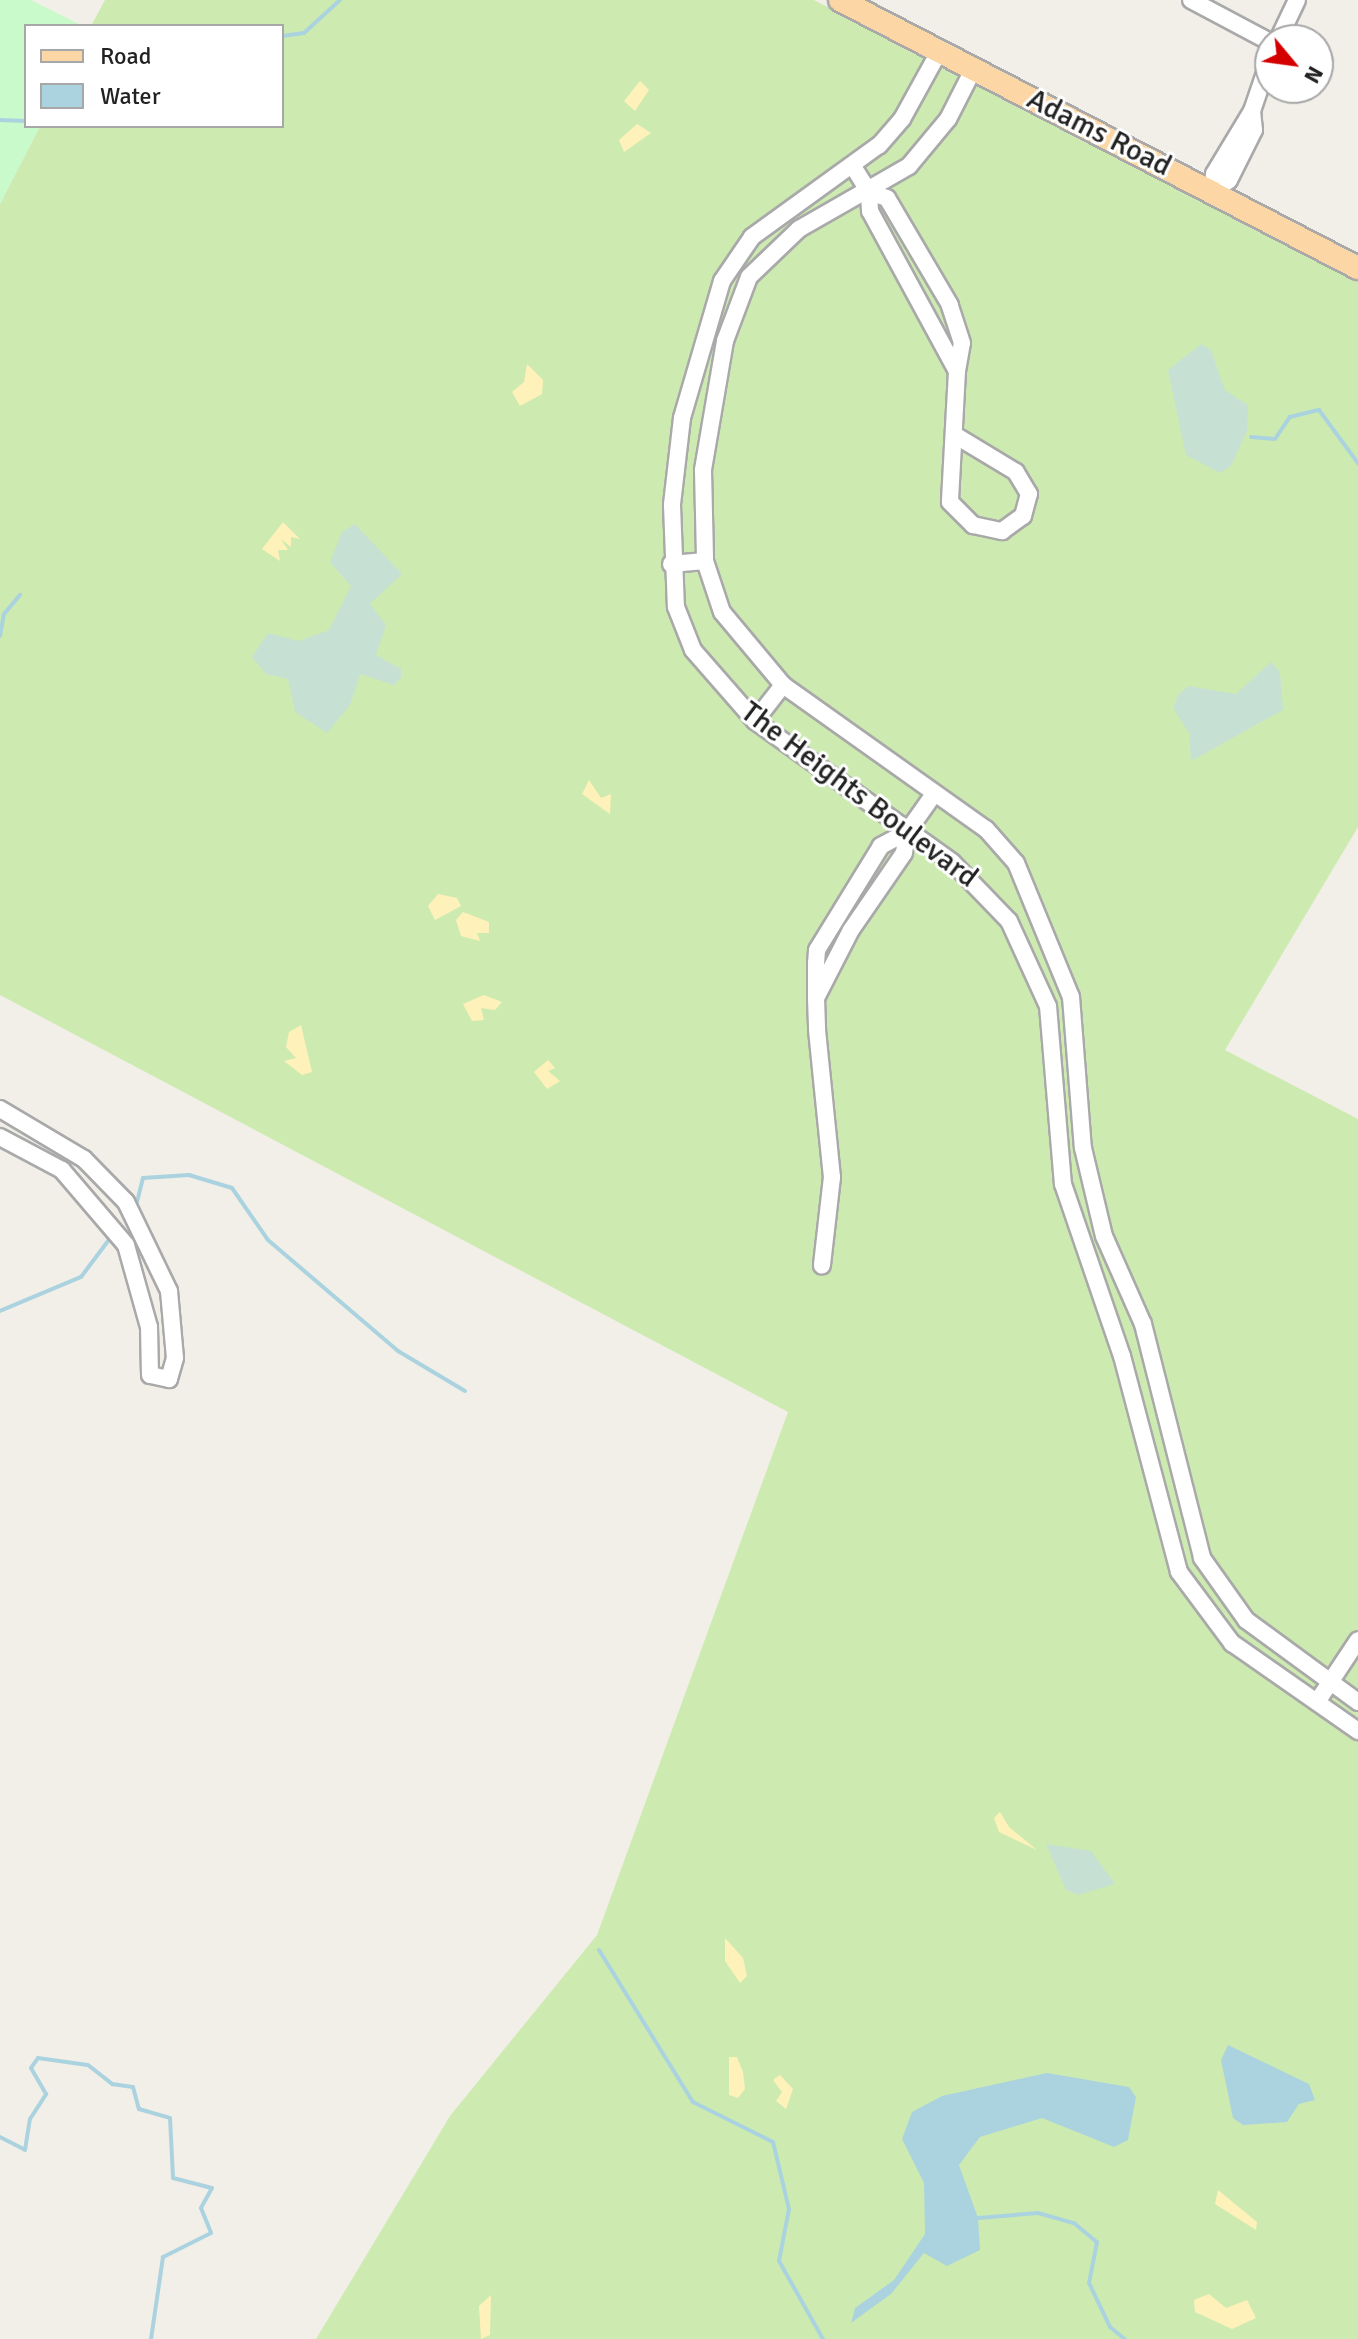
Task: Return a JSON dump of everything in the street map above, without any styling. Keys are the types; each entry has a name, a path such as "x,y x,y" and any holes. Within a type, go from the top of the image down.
{"main road":[{"name":"Adams Road","path":"840,0 1358,268"}],"street":[{"path":"1191,0 1254,33"},
{"path":"1286,24 1297,0"},
{"name":"The Heights Boulevard","path":"940,50 902,119 854,168 752,237 702,329 688,392 671,564 693,650 755,721 991,898 1023,946 1048,1006 1061,1164 1078,1242 1122,1356 1164,1537 1186,1584 1232,1643 1358,1731"},
{"name":"The Heights Boulevard","path":"974,68 948,119 909,166 869,192 799,229 749,277 725,341 703,470 705,561 722,612 783,685 934,794 1008,852 1049,934 1071,997 1085,1158 1104,1236 1143,1324 1209,1569 1246,1620 1358,1702"},
{"path":"1213,192 1229,180 1254,130 1254,104"},
{"path":"854,168 869,192 870,211 957,371"},
{"path":"869,192 887,198 950,305 962,343 957,371 958,437 947,473 950,502 973,525 1002,531 1023,516 1029,494 1016,472 958,437"},
{"path":"752,237 771,256"},
{"path":"688,392 715,398"},
{"path":"671,564 705,561"},
{"path":"755,721 783,685"},
{"path":"816,998 851,930 904,853 907,832 934,794"},
{"path":"822,1265 832,1177 816,998 817,950 829,920 887,840 907,832"},
{"path":"1023,946 1049,934"},
{"path":"0,1109 16,1118 94,1169 126,1202 169,1291 175,1358 169,1379 150,1375 141,1299 126,1245 80,1188 2,1142 16,1118"},
{"path":"1061,1164 1085,1158"},
{"path":"80,1188 94,1169"},
{"path":"141,1299 169,1291"},
{"path":"1137,1419 1165,1413"},
{"path":"1186,1584 1209,1569"},
{"path":"1317,1702 1358,1640"}],"green space":[{"path":"0,0 31,0 79,24 24,24 24,128 39,128 0,204"},
{"path":"105,0 814,0 1358,277 1358,827 1225,1050 1358,1119 1358,2339 316,2339 450,2116 597,1935 788,1412 0,995 0,204 39,128 284,128 284,24 92,24"},
{"path":"1201,344 1211,350 1225,390 1248,405 1247,431 1231,466 1220,473 1186,455 1168,370"},
{"path":"355,524 402,574 370,604 386,625 376,655 401,669 401,678 394,685 360,674 350,705 327,733 295,712 288,679 266,674 252,657 268,633 299,641 329,630 351,586 330,562 342,532"},
{"path":"1271,662 1280,672 1283,710 1191,761 1189,733 1173,708 1178,695 1188,686 1236,694"},
{"path":"1046,1844 1091,1851 1115,1884 1078,1895 1066,1890"}],"sand":[{"path":"640,81 649,90 635,111 624,101"},
{"path":"637,124 651,133 624,152 619,140"},
{"path":"527,364 543,380 542,394 520,406 512,392 524,382"},
{"path":"283,522 300,539 291,537 291,547 281,539 288,550 278,550 280,561 262,549"},
{"path":"589,780 601,798 611,794 610,814 582,794"},
{"path":"438,894 457,898 461,906 435,920 428,906"},
{"path":"463,912 489,922 489,933 477,933 480,941 461,936 456,920"},
{"path":"484,995 502,1002 495,1010 481,1008 484,1020 472,1021 463,1004"},
{"path":"301,1025 312,1072 302,1075 284,1061 296,1058 286,1047 289,1032"},
{"path":"548,1060 555,1068 548,1071 560,1081 547,1089 534,1072"},
{"path":"1000,1812 1009,1827 1037,1850 999,1832 994,1818"},
{"path":"725,1938 743,1958 747,1976 740,1983 725,1961"},
{"path":"729,2057 737,2057 743,2072 745,2089 738,2098 729,2095"},
{"path":"780,2075 793,2089 786,2109 776,2101 782,2092 773,2080"},
{"path":"1218,2190 1257,2222 1256,2230 1215,2204"},
{"path":"1209,2294 1226,2308 1247,2300 1256,2318 1232,2329 1195,2312 1194,2300"},
{"path":"491,2295 490,2335 481,2339 479,2306"}],"water":[{"path":"1228,2045 1309,2084 1315,2100 1299,2104 1287,2122 1243,2125 1233,2118 1221,2060"},
{"path":"1047,2073 1129,2087 1136,2097 1128,2140 1114,2147 1042,2118 980,2137 959,2165 978,2218 980,2250 947,2266 924,2253 891,2294 851,2323 855,2308 894,2280 925,2234 924,2183 902,2139 912,2112 942,2096"}],"waterway":[{"path":"284,36 304,33 340,0"},
{"path":"0,120 24,121"},
{"path":"1251,437 1275,439 1290,417 1319,410 1358,463"},
{"path":"0,636 4,614 20,595"},
{"path":"135,1210 143,1178 189,1175 232,1188 268,1240 398,1351 465,1391"},
{"path":"0,1311 81,1277 111,1237"},
{"path":"599,1950 693,2102 773,2142 789,2209 779,2261 823,2339"},
{"path":"0,2137 25,2150 30,2119 46,2094 31,2068 38,2058 88,2065 112,2084 133,2087 139,2109 170,2118 173,2178 212,2188 201,2208 211,2233 163,2257 151,2339"},
{"path":"978,2218 1038,2213 1074,2223 1097,2242 1089,2283 1110,2327 1125,2339"}]}
